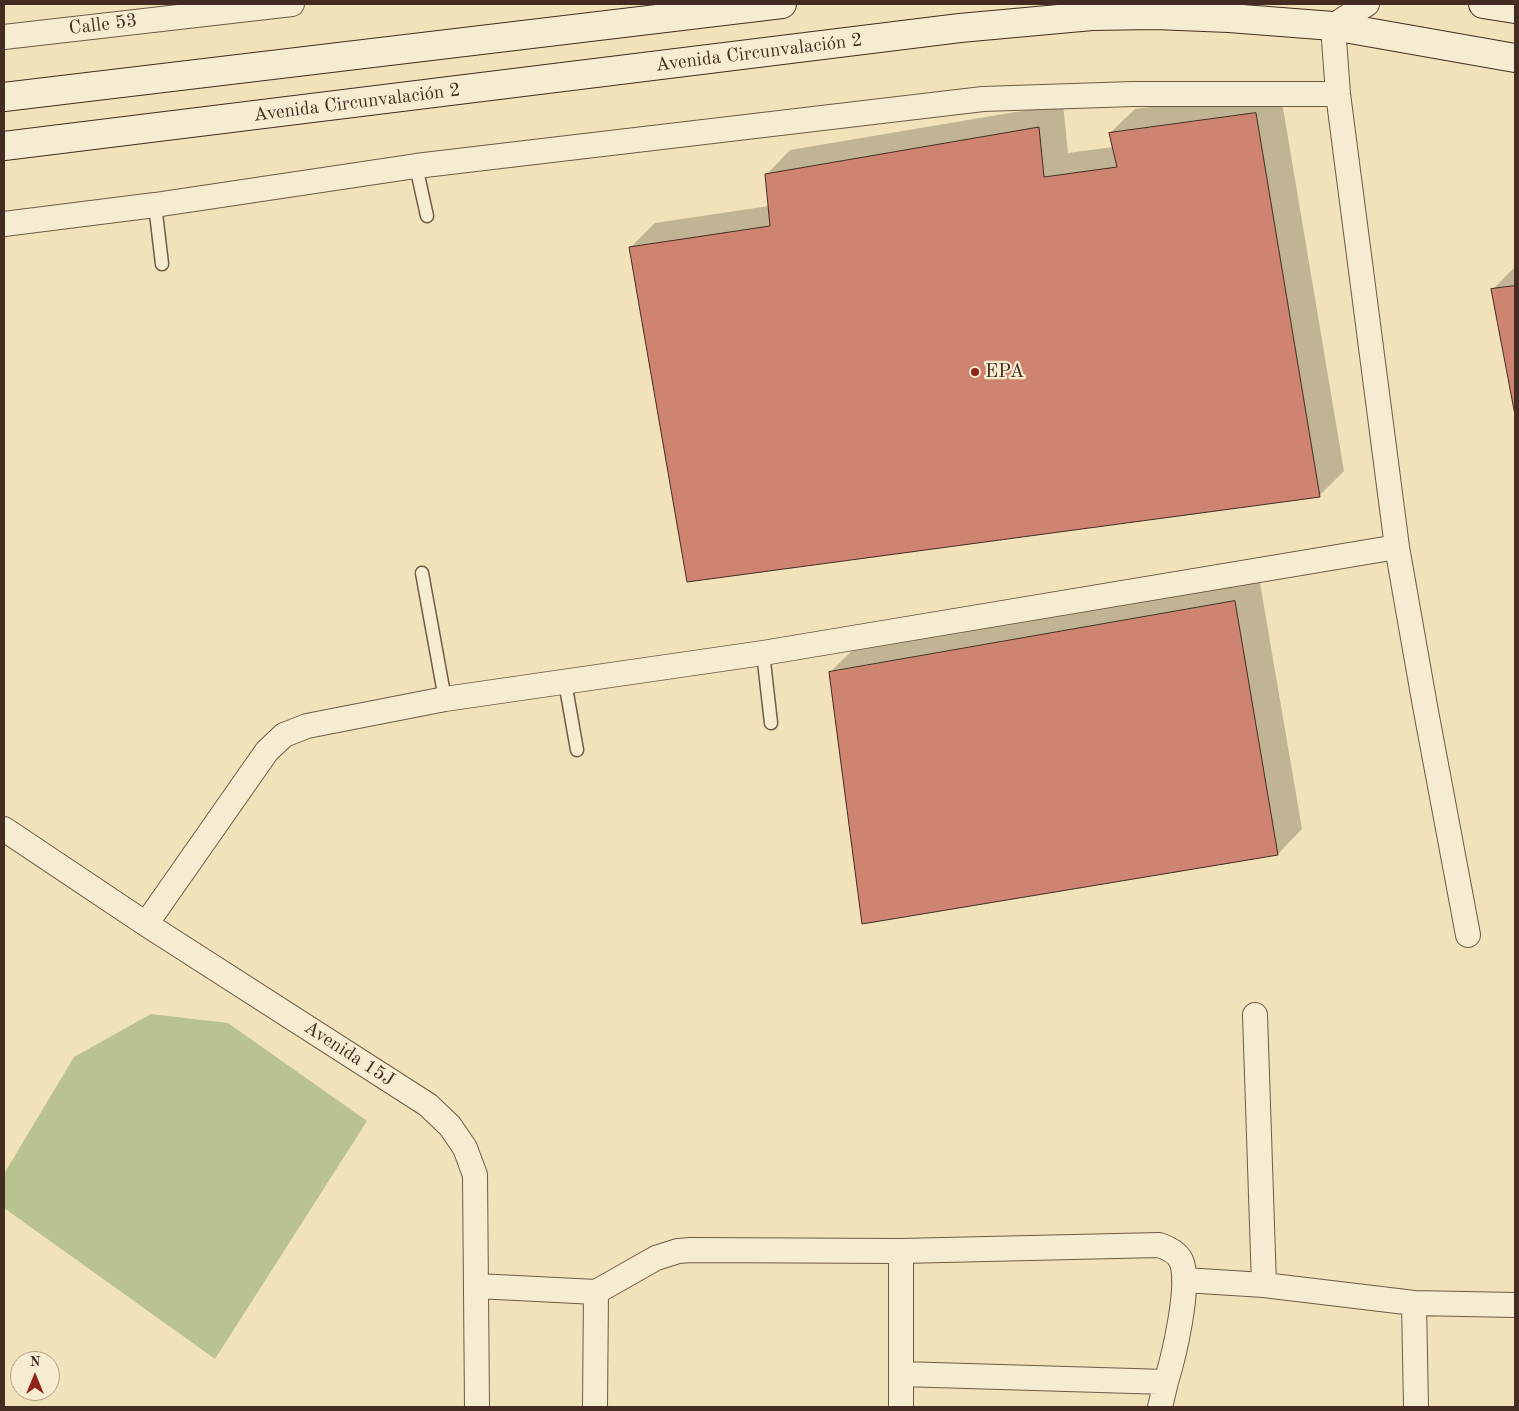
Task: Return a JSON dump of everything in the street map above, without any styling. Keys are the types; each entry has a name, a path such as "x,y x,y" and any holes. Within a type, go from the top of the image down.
{"main road":[{"path":"4,97 782,4"},
{"path":"1483,4 1515,9"},
{"name":"Avenida Circunvalación 2","path":"4,146 960,28 1092,16 1155,15 1229,18 1333,26 1515,58"}],"street":[{"name":"Calle 53","path":"4,37 292,4"},
{"path":"1367,4 1333,26 1338,94 1397,547 1468,935"},
{"path":"4,224 155,205 416,166 984,99 1132,94 1338,94"},
{"path":"146,924 267,751 284,735 307,726 445,699 763,654 1397,547"},
{"name":"Avenida 15J","path":"4,829 146,924 428,1105 450,1126 465,1148 475,1175 477,1407"},
{"path":"1255,1015 1264,1285"},
{"path":"477,1286 596,1292 656,1258 678,1251 901,1251 1159,1244 1169,1248 1177,1255 1182,1263 1184,1280 1172,1363 1160,1407"},
{"path":"901,1251 901,1407"},
{"path":"1184,1280 1264,1285 1414,1303 1515,1305"},
{"path":"594,1407 596,1292"},
{"path":"1414,1303 1416,1407"},
{"path":"901,1374 1166,1382"}],"lane":[{"path":"416,166 427,216"},
{"path":"155,205 162,264"},
{"path":"422,573 445,699"},
{"path":"763,654 771,723"},
{"path":"566,682 577,750"}],"green space":[{"path":"151,1014 228,1023 367,1121 215,1359 4,1208 4,1174 74,1057"}],"building":[{"name":"EPA","path":"1256,113 1320,497 687,582 629,247 770,226 765,174 1039,127 1044,177 1117,167 1109,133"},
{"path":"1515,286 1515,415 1491,289"},
{"path":"1235,601 1278,855 862,924 829,672"}],"place":[{"name":"EPA","path":"975,372"}]}
